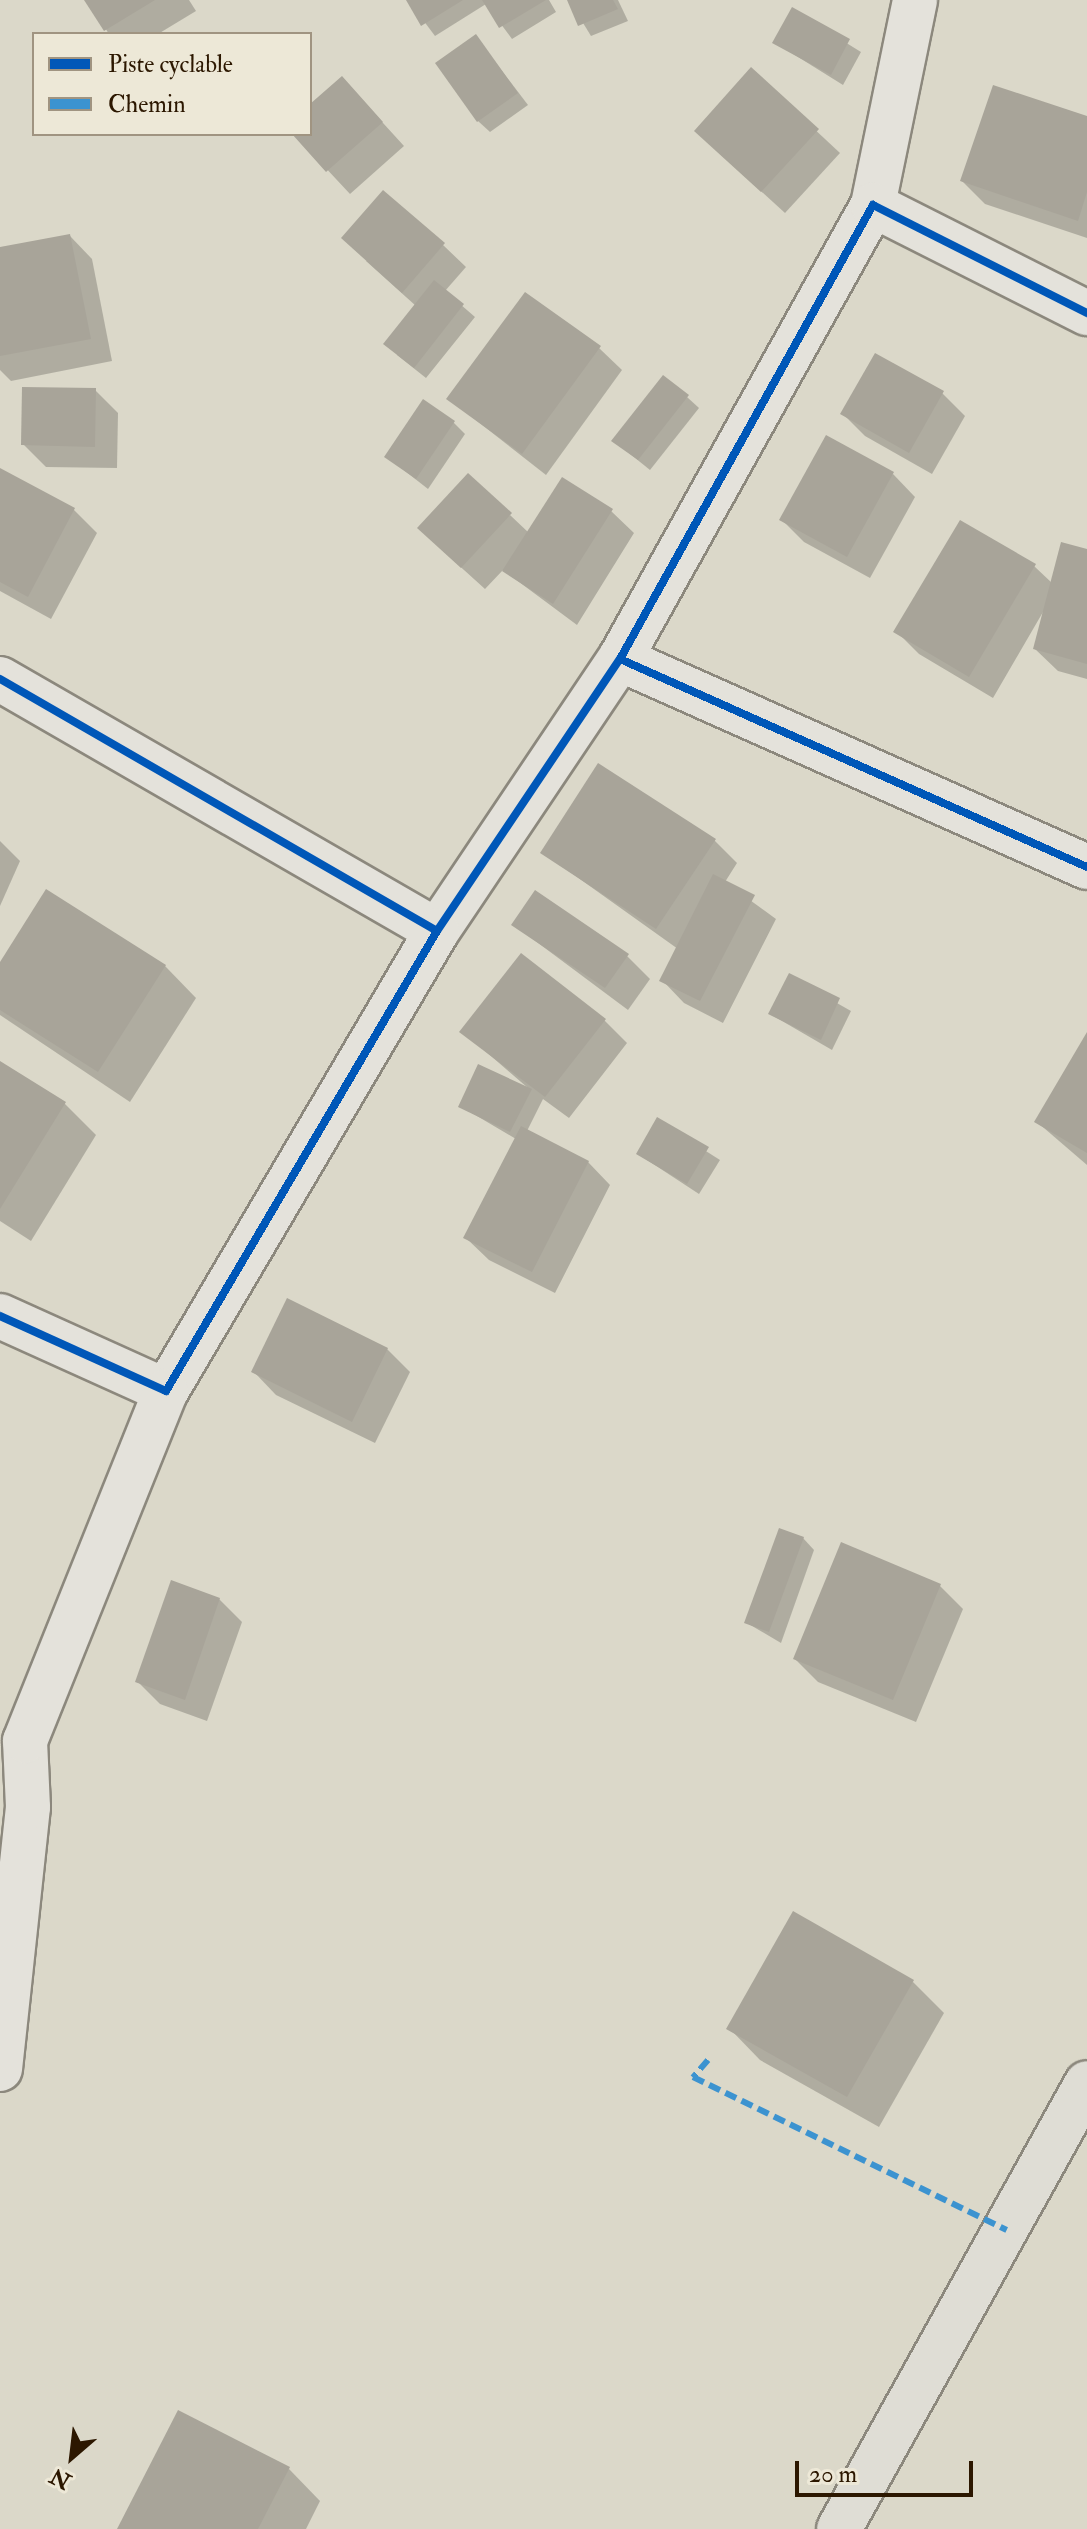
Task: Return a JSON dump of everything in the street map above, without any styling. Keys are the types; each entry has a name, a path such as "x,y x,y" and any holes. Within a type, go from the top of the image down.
{"highway":[{"path":"839,2529 1087,2083"}],"street":[{"path":"0,2069 28,1807 25,1741 166,1391 437,931 620,659 873,205 915,0"},
{"path":"873,205 1087,313"},
{"path":"620,659 1087,867"},
{"path":"0,679 437,931"},
{"path":"0,1316 166,1391"}],"building":[{"path":"84,0 155,0 104,31"},
{"path":"406,0 463,0 421,26"},
{"path":"482,0 546,0 499,28"},
{"path":"567,0 613,0 618,9 578,26"},
{"path":"792,7 850,39 831,75 772,43"},
{"path":"476,34 518,93 477,122 435,63"},
{"path":"751,67 819,129 761,192 694,131"},
{"path":"342,76 383,122 326,172 294,136 312,136 312,102"},
{"path":"993,85 1087,116 1087,192 1078,221 960,181"},
{"path":"383,190 445,243 402,293 341,238"},
{"path":"70,234 91,339 0,356 0,247"},
{"path":"434,280 464,304 414,368 383,344"},
{"path":"525,292 601,346 522,454 446,399"},
{"path":"875,353 944,391 909,453 840,414"},
{"path":"663,375 689,395 638,460 611,441"},
{"path":"22,387 96,388 95,447 21,445"},
{"path":"423,399 455,421 416,479 384,457"},
{"path":"826,435 894,472 847,557 779,520"},
{"path":"0,468 75,508 28,597 0,582"},
{"path":"468,473 512,513 461,568 417,528"},
{"path":"562,477 613,509 553,604 502,571"},
{"path":"960,520 1036,564 969,677 893,632"},
{"path":"1061,542 1087,549 1087,664 1033,649"},
{"path":"598,763 716,839 656,929 540,853"},
{"path":"713,874 755,895 700,1001 659,981"},
{"path":"46,889 166,965 98,1072 0,1010 0,962"},
{"path":"535,890 629,954 605,988 511,925"},
{"path":"521,953 606,1019 545,1097 459,1032"},
{"path":"789,973 840,998 821,1040 768,1014"},
{"path":"1087,1032 1087,1153 1034,1122"},
{"path":"0,1061 66,1102 0,1209"},
{"path":"478,1064 532,1089 510,1132 458,1107"},
{"path":"657,1117 709,1147 687,1184 636,1154"},
{"path":"521,1126 589,1161 532,1272 463,1238"},
{"path":"287,1298 388,1348 352,1422 251,1372"},
{"path":"779,1528 804,1537 769,1632 744,1623"},
{"path":"841,1542 941,1584 893,1700 793,1659"},
{"path":"171,1580 220,1598 185,1700 135,1682"},
{"path":"793,1911 914,1980 847,2097 726,2029"},
{"path":"178,2410 290,2467 258,2529 117,2529"}],"marked path":[{"path":"708,2060 693,2077 1007,2230"}],"cycle path":[{"path":"620,659 873,205 1087,313"},
{"path":"0,679 437,931 620,659 1087,867"},
{"path":"0,1316 166,1391 437,931"}]}
